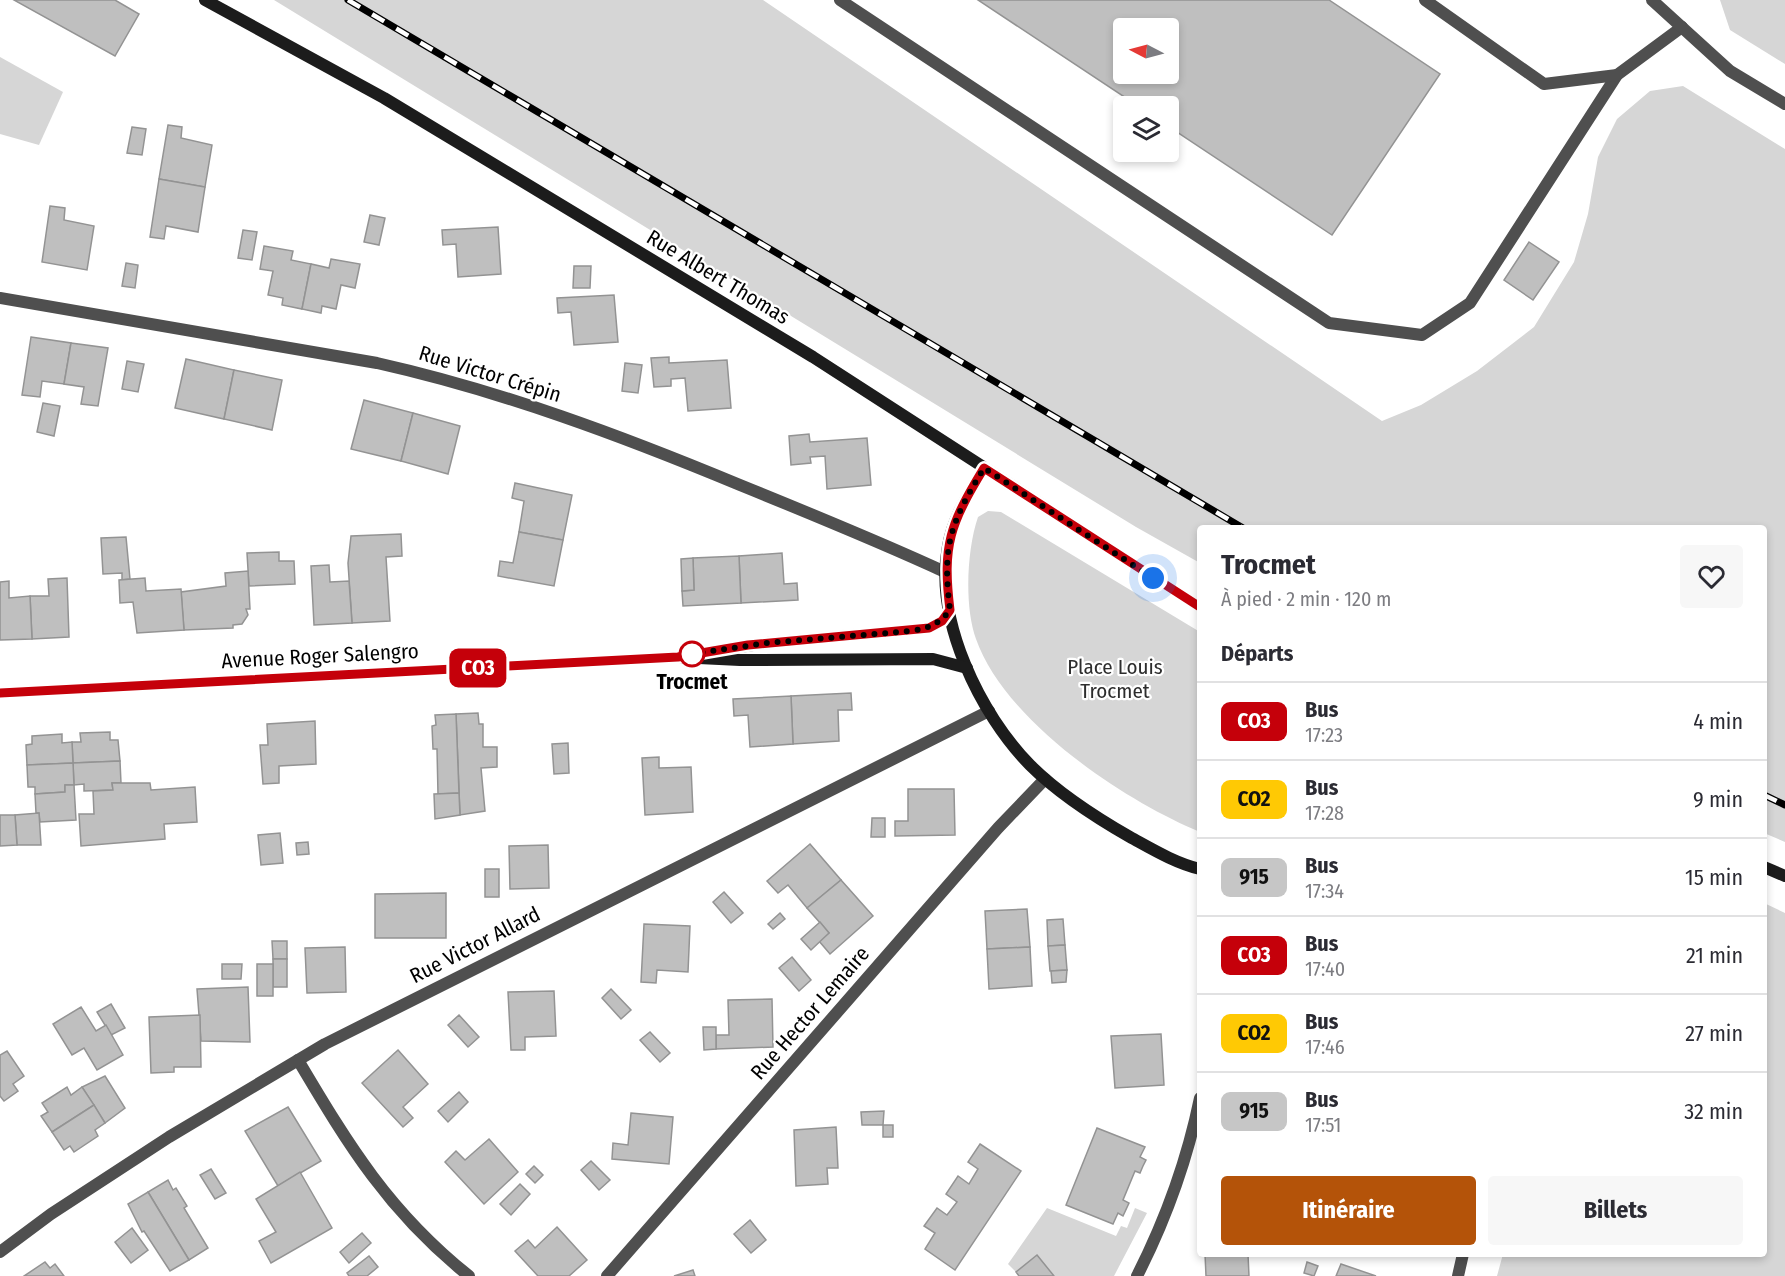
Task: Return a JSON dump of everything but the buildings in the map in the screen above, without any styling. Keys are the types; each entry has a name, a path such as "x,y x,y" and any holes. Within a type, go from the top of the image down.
{"street":[{"name":"Rue Albert Thomas","path":"205,0 384,98 813,357 1197,605"},
{"path":"840,0 1329,323 1422,335 1470,303 1617,75 1683,27"},
{"path":"1425,0 1544,84 1617,75"},
{"path":"1652,0 1730,70 1785,104"},
{"name":"Rue Victor Crépin","path":"0,298 377,363 428,375 628,439 854,531 945,572"},
{"path":"984,468 959,510 951,530 945,572 956,640 967,668 989,711 1029,764 1045,778 1113,827 1161,855 1197,868"},
{"name":"Avenue Roger Salengro","path":"678,657 757,644 929,628 942,621 950,610"},
{"name":"Avenue Roger Salengro","path":"0,693 678,657 740,660 933,659 967,668"},
{"name":"Rue Victor Allard","path":"0,1252 142,1155 298,1060 417,996 989,711"},
{"name":"Rue Hector Lemaire","path":"607,1276 990,837 1045,778"},
{"path":"1767,868 1785,876"},
{"path":"298,1060 349,1146 385,1194 430,1243 469,1276"},
{"path":"1137,1276 1174,1193 1187,1155 1197,1111"},
{"path":"1458,1276 1463,1257"}],"green space":[{"path":"274,0 763,0 1382,421 1421,405 1477,371 1534,327 1574,262 1588,214 1598,157 1617,119 1650,91 1683,86 1785,149 1785,842 1767,834 1767,525 1197,525 1197,561 1136,527"},
{"path":"1720,0 1785,0 1785,64 1730,30"},
{"path":"0,57 63,92 39,145 0,134"},
{"name":"Place Louis Trocmet","path":"988,511 1001,512 1197,630 1197,831 1137,800 1070,754 1039,728 1012,699 991,670 972,626 968,594 971,545 978,517"},
{"path":"1767,904 1785,913 1785,1276 1497,1276 1502,1257 1767,1257"},
{"path":"1047,1208 1116,1236 1121,1226 1127,1228 1135,1208 1147,1213 1114,1276 1054,1276 1037,1255 1016,1272 1008,1264"}],"railway":[{"path":"348,0 1238,525"},
{"path":"1767,796 1785,805"}],"bus line":[{"name":"CO3","path":"0,693 678,657 728,647 929,628 942,621 950,610 945,572 951,530 959,510 984,468 1197,605"}],"place":[{"name":"Trocmet","path":"692,654"}],"route":[{"path":"692,654 728,647 911,631 929,628 942,621 950,610 945,572 951,530 959,510 984,468 1153,578"}]}
